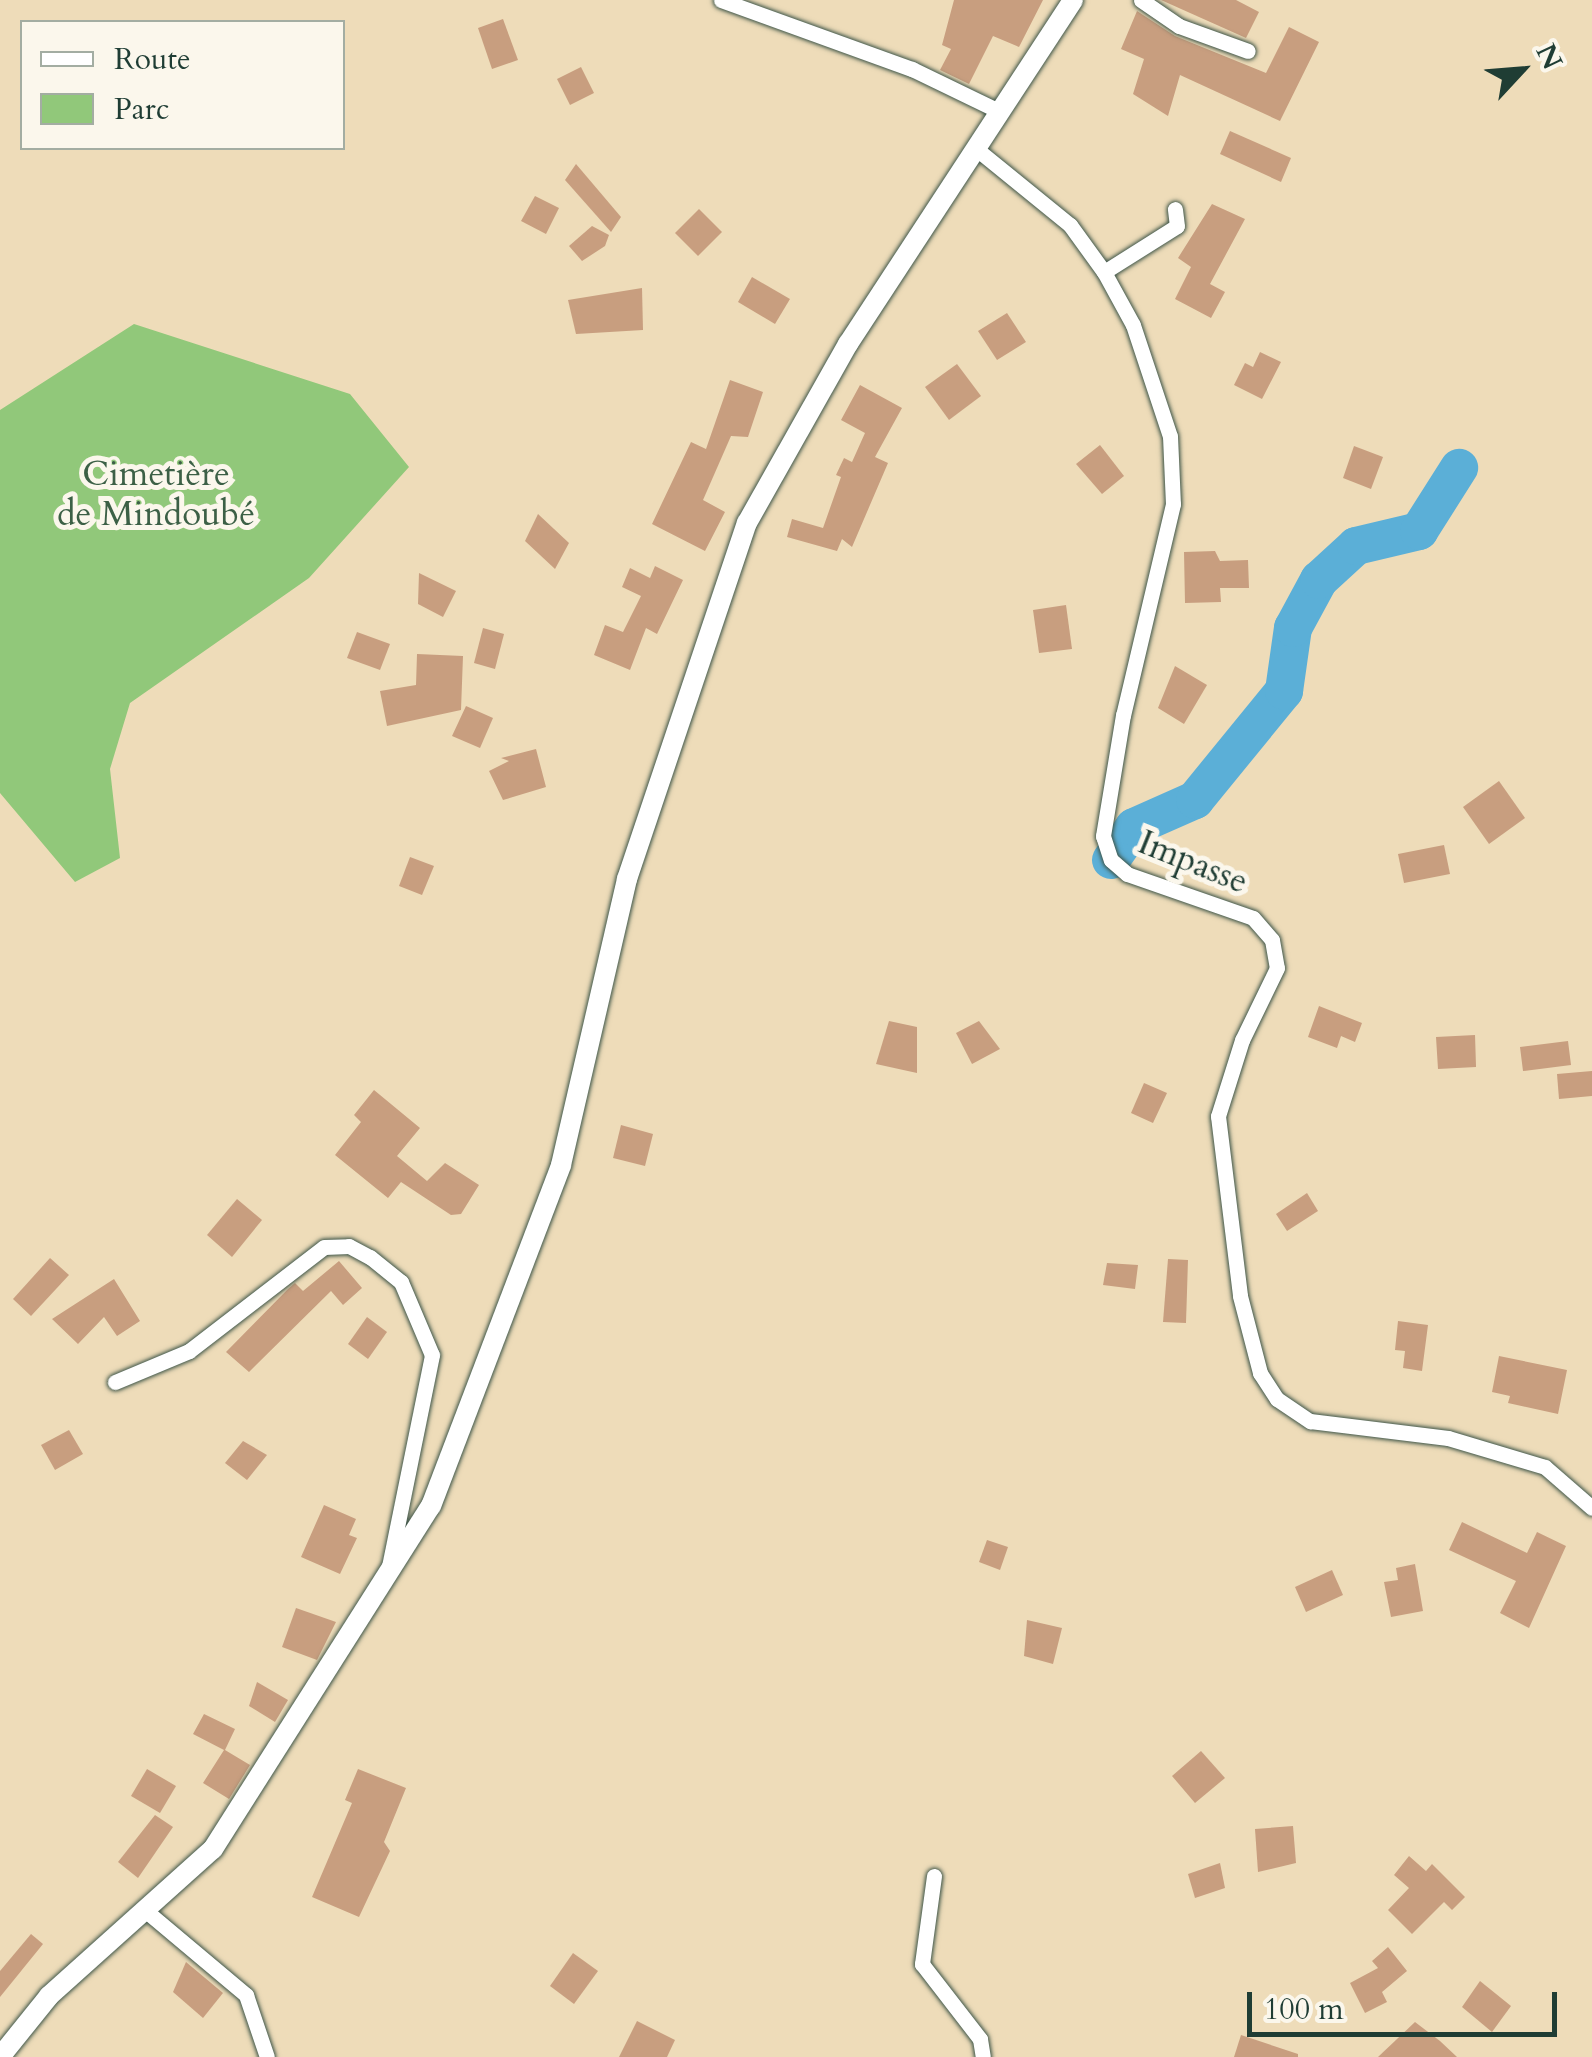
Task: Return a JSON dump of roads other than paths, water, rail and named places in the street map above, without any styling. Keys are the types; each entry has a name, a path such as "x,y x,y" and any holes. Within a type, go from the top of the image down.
{"street":[{"path":"721,0 912,69 997,110"},
{"path":"0,2057 49,1996 214,1849 448,1470 560,1165 626,879 747,523 848,344 997,110 1073,0"},
{"path":"1141,0 1178,26 1248,51"},
{"name":"Impasse","path":"974,147 1070,225 1104,272 1153,376 1170,436 1173,504 1122,715 1103,836 1111,860 1127,874 1253,918 1272,940 1278,968 1242,1040 1218,1116 1240,1296 1260,1373 1277,1400 1310,1421 1448,1438 1546,1467 1592,1508"},
{"path":"1104,272 1176,226 1176,208"},
{"path":"115,1382 189,1352 254,1295 324,1248 349,1246 370,1256 401,1282 432,1355 387,1574"},
{"path":"934,1876 922,1964 980,2039 983,2057"},
{"path":"146,1911 246,1996 267,2057"}],"waterway":[{"path":"1111,860 1134,827 1195,800 1284,691 1293,628 1319,580 1356,546 1419,531 1459,468"}],"park label":[{"name":"Cimetière de Mindoubé","path":"156,494"}]}
